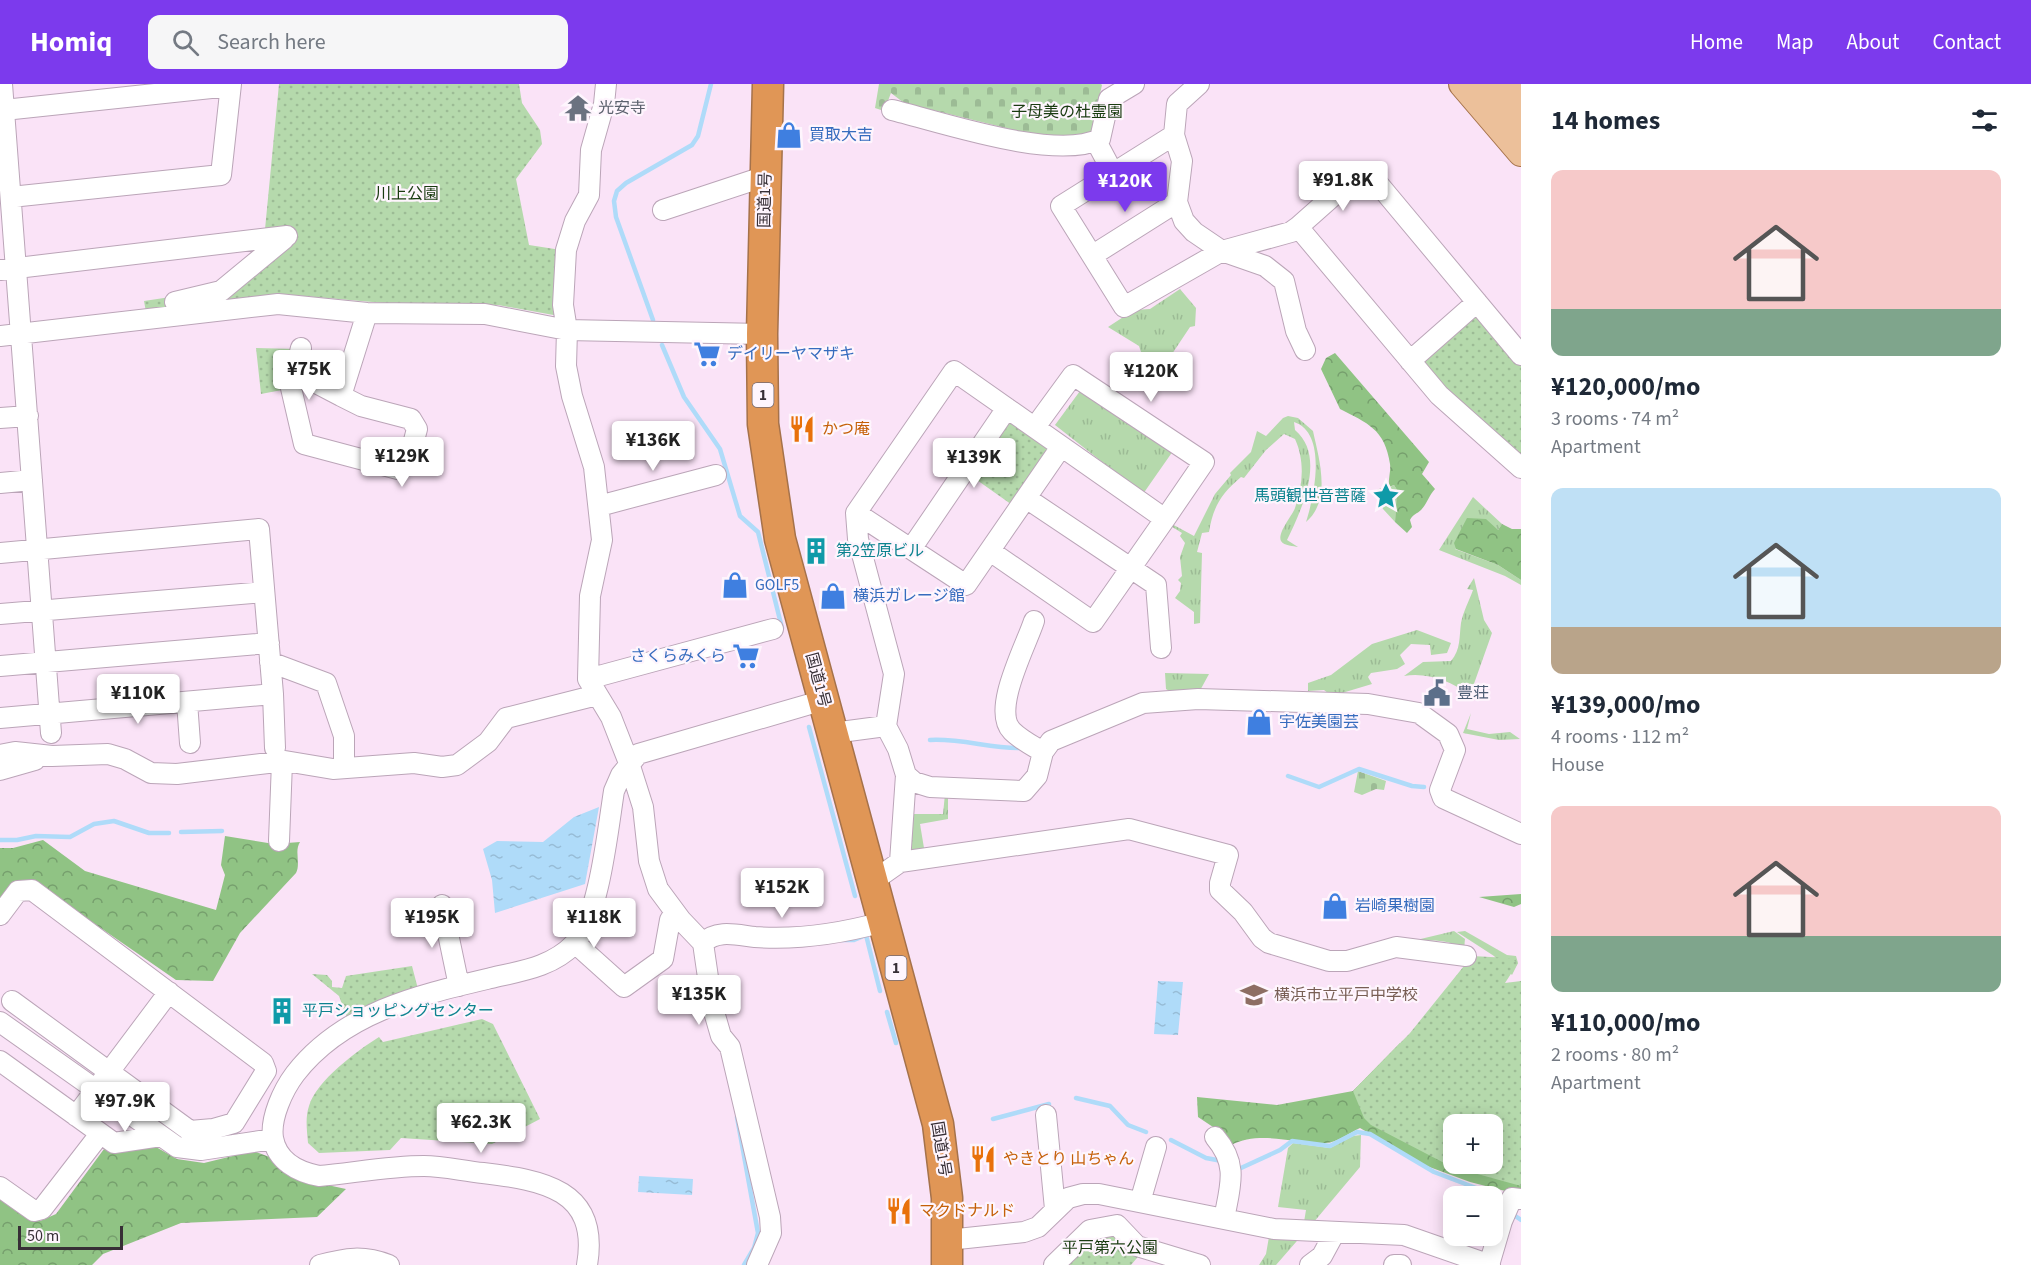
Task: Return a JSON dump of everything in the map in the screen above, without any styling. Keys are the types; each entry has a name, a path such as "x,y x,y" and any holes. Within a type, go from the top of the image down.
{"highway":[{"name":"国道1号","path":"768,84 762,334 763,424 770,484 780,539 938,1124 945,1167 948,1252"}],"main road":[{"path":"1462,84 1521,153"},
{"path":"1475,84 1521,132"},
{"path":"1485,84 1521,126"},
{"path":"1511,84 1521,95"}],"street":[{"path":"606,84 604,104 591,150 589,195 575,220 566,250 562,316 566,366 572,396 589,445 602,540 590,596 592,687 611,717 630,763 643,807 652,876 658,889 675,912 703,943 712,1005 726,1041 770,1217 771,1233 757,1265"},
{"path":"892,110 1022,142 1069,146 1090,145 1100,139 1109,99 1134,84"},
{"path":"8,202 221,175 230,85 2,94 9,269 22,333 39,550 40,611 50,724"},
{"path":"1196,85 1177,104 1174,135 1182,161 1178,202 1184,221 1194,232 1222,251 1265,266 1284,281 1296,331 1305,350"},
{"path":"1174,135 1061,206 1124,307 1222,251 1292,232 1360,172 1370,174 1521,355"},
{"path":"1096,141 1113,172"},
{"path":"663,210 766,176"},
{"path":"1093,255 1178,202"},
{"path":"1298,227 1439,395 1521,468"},
{"path":"9,269 265,241 286,236 221,291 175,302"},
{"path":"1410,361 1478,302"},
{"path":"0,336 149,312 278,304 367,313 562,316 762,334"},
{"path":"341,396 367,313"},
{"path":"295,372 361,406 411,419 417,429 408,463 398,470 304,444 291,388 295,372 301,348"},
{"path":"900,862 906,775 898,749 886,726 894,674 858,539 856,513 954,371 1165,519"},
{"path":"990,551 1047,595 1093,622 1204,462 1073,375 1035,427"},
{"path":"911,549 1007,408"},
{"path":"0,418 28,416"},
{"path":"856,513 966,585 1061,447"},
{"path":"599,506 716,475"},
{"path":"0,483 32,480"},
{"path":"1026,498 1156,585 1161,648"},
{"path":"0,553 259,529 279,755 279,841"},
{"path":"0,614 264,592"},
{"path":"1034,621 1007,694 1005,717 1011,730 1043,752"},
{"path":"0,755 15,752 52,756 108,754 125,759 151,773 168,774 279,755 333,769 414,764 442,767 457,765 488,742 507,718 592,687 773,629"},
{"path":"0,666 269,652 326,683 344,736 344,767"},
{"path":"0,718 50,724 187,702 273,694"},
{"path":"906,775 914,782 930,787 1024,791 1037,776 1043,752 1051,741 1143,703 1198,699 1368,704 1419,713 1442,728 1454,742 1455,750 1440,790 1443,798 1521,834"},
{"path":"587,1265 590,1236 583,1216 575,1203 548,1184 518,1177 424,1166 319,1176 302,1173 292,1167 282,1156 273,1139 275,1117 287,1085 313,1055 340,1033 369,1014 401,1000 535,968 558,958 576,943 585,928 592,907 614,791 630,763 638,754 824,700"},
{"path":"187,702 190,742"},
{"path":"833,734 886,726"},
{"path":"0,770 52,756"},
{"path":"871,878 883,874 900,862 1129,829 1228,855 1220,890 1243,912 1262,938 1269,942 1329,961 1347,961 1396,947 1466,956"},
{"path":"0,915 18,891 32,890 263,1063 266,1071 234,1123 213,1129 190,1131 109,1072 6,1002 2,1022 177,1147 188,1150 273,1139"},
{"path":"442,905 459,986"},
{"path":"576,943 624,987 663,959 670,920 675,912"},
{"path":"703,943 717,933 781,938 856,930 883,922"},
{"path":"76,1116 169,992"},
{"path":"0,1061 114,1143 161,1136"},
{"path":"1046,1115 1055,1209"},
{"path":"0,1187 34,1211 42,1209 100,1134"},
{"path":"1215,1137 1227,1151 1232,1172 1224,1219"},
{"path":"1140,1202 1156,1147"},
{"path":"948,1252 1038,1227 1068,1198 1083,1194 1099,1194 1274,1229 1404,1234 1489,1265 1502,1221 1512,1198 1521,1198"},
{"path":"1054,1265 1090,1230 1117,1225 1137,1246 1200,1265"},
{"path":"1310,1265 1322,1256 1335,1232"},
{"path":"320,1265 351,1257 372,1259 389,1265"},
{"path":"1394,1265 1401,1265"}],"green space":[{"name":"川上公園","path":"279,84 519,84 522,103 540,130 542,144 516,179 529,245 561,250 559,316 498,305 418,306 281,294 193,308 146,312 144,301 197,293 217,286 263,250"},
{"name":"子母美の杜霊園","path":"879,84 1102,85 1091,134 1082,141 1030,134 904,103 891,93 884,111 875,108"},
{"path":"1180,289 1196,308 1195,326 1190,327 1162,369 1141,352 1139,346 1108,327 1134,310 1150,309"},
{"path":"1469,316 1482,318 1521,364 1521,462 1421,365 1422,357"},
{"path":"256,348 296,349 287,389 261,394"},
{"path":"1335,353 1429,462 1422,474 1435,489 1423,508 1411,518 1412,527 1407,533 1395,522 1397,490 1394,485 1389,487 1390,464 1384,443 1366,423 1340,409 1321,369 1326,358"},
{"path":"1080,391 1173,451 1143,494 1055,425"},
{"path":"1005,416 1053,450 1015,507 967,473"},
{"path":"1288,416 1298,418 1313,431 1322,479 1319,502 1314,513 1306,522 1315,482 1315,452 1305,428 1294,422 1295,430 1304,441 1309,454 1310,469 1304,500 1287,540 1298,547 1284,544 1280,538 1295,508 1302,473 1302,464 1295,439 1284,434 1266,450 1244,478 1241,477 1228,489 1216,508 1209,532 1202,533 1197,552 1202,553 1200,623 1194,624 1194,612 1175,598 1180,591 1181,583 1178,580 1182,576 1180,557 1185,543 1180,536 1182,533 1169,525 1170,523 1194,536 1215,494 1231,475 1230,473 1251,452 1257,431 1266,436 1283,418"},
{"path":"1389,484 1390,487 1394,485 1397,490 1395,522 1383,509 1375,491"},
{"path":"1473,497 1502,524 1498,530 1455,549 1498,565 1521,580 1521,585 1505,576 1439,550"},
{"path":"1467,518 1486,519 1498,530 1502,524 1512,529 1521,529 1521,580 1498,565 1456,549 1454,543"},
{"path":"1474,578 1484,620 1492,633 1470,695 1438,679 1421,675 1404,676 1423,662 1451,661 1459,643 1462,619 1473,590 1467,589"},
{"path":"1417,630 1451,643 1447,653 1431,655 1430,645 1411,644 1400,655 1405,664 1397,669 1371,673 1368,677 1372,684 1332,696 1324,690 1308,691 1308,683 1331,675 1372,644"},
{"path":"1165,673 1209,674 1197,696 1174,694 1166,689"},
{"path":"1471,713 1467,729 1489,734 1510,732 1520,739 1499,740 1463,733"},
{"path":"1358,771 1386,781 1384,790 1376,789 1362,795 1354,792"},
{"path":"945,794 948,794 948,819 920,824 924,848 916,853 905,854 907,814 943,814"},
{"path":"225,836 274,844 300,842 296,873 240,933 213,981 176,980 34,882 0,906 0,848 13,848 43,840 85,871 216,910 225,875 221,865"},
{"path":"1521,894 1521,904 1514,907 1479,897"},
{"path":"1454,931 1465,939 1464,949 1444,941 1408,942"},
{"path":"1465,931 1507,955 1516,956 1518,963 1512,975 1494,956 1457,932"},
{"path":"1472,956 1509,958 1518,963 1505,983 1521,981 1521,1186 1477,1174 1503,1174 1503,1114 1443,1114 1443,1162 1371,1125 1364,1118 1353,1091 1410,1033"},
{"path":"412,966 418,989 347,1018 339,996 312,974 327,975 332,981 332,987 342,988 346,976"},
{"path":"482,1019 493,1024 540,1119 492,1144 401,1138 390,1150 319,1153 308,1143 307,1115 313,1096 339,1067 360,1050 379,1037 383,1042"},
{"path":"1400,1043 1521,1080 1521,1195 1503,1190 1503,1186 1486,1186 1448,1174 1503,1174 1503,1114 1443,1114 1443,1172 1424,1165 1360,1128 1330,1143 1254,1138 1231,1145 1219,1131 1198,1117 1197,1097 1277,1105 1353,1091"},
{"path":"1361,1135 1360,1167 1313,1223 1304,1222 1306,1210 1278,1207 1288,1148 1293,1143 1330,1148 1353,1136"},
{"path":"149,1143 177,1159 204,1163 253,1151 275,1159 295,1178 346,1189 317,1217 181,1223 103,1254 92,1265 0,1265 0,1197 40,1221 56,1214 104,1149"},
{"name":"平戸第六公園","path":"1115,1230 1142,1252 1131,1265 1068,1265 1064,1262 1092,1235"},
{"path":"1270,1231 1303,1234 1276,1265 1259,1265 1266,1254"}],"water":[{"path":"599,807 585,884 495,913 492,880 483,849 497,841 543,842 574,817"},
{"path":"1158,981 1183,982 1178,1035 1154,1034"},
{"path":"639,1176 693,1179 692,1195 638,1192"}],"waterway":[{"path":"653,320 616,217 614,201 617,191 626,183 692,145 698,136 711,84"},
{"path":"662,345 684,397 720,449 740,516 758,532 782,628"},
{"path":"809,727 855,896"},
{"path":"930,740 1023,748"},
{"path":"1288,776 1319,787 1359,769 1412,786 1424,787"},
{"path":"0,840 17,840 36,836 70,837 94,824 114,821 149,833 169,833"},
{"path":"181,832 222,831"},
{"path":"842,940 854,940 866,935 880,991"},
{"path":"887,1012 896,1043"},
{"path":"1076,1098 1110,1106 1128,1125 1146,1132"},
{"path":"993,1119 1049,1104"},
{"path":"737,1117 758,1233 754,1248 744,1265"},
{"path":"1241,1168 1280,1150 1292,1141 1330,1146 1357,1132 1370,1134 1434,1172 1505,1199"},
{"path":"1171,1140 1206,1158 1222,1161"},
{"path":"1511,1213 1521,1220"}],"place":[{"name":"光安寺","path":"578,108"},
{"name":"買取大吉","path":"789,135"},
{"name":"デイリーヤマザキ","path":"707,354"},
{"name":"かつ庵","path":"802,429"},
{"name":"馬頭観世音菩薩","path":"1386,496"},
{"name":"第2笠原ビル","path":"816,551"},
{"name":"GOLF5","path":"735,585"},
{"name":"横浜ガレージ館","path":"833,596"},
{"name":"さくらみくら","path":"746,656"},
{"name":"豊荘","path":"1437,693"},
{"name":"宇佐美園芸","path":"1259,722"},
{"name":"岩崎果樹園","path":"1335,906"},
{"name":"横浜市立平戸中学校","path":"1254,995"},
{"name":"平戸ショッピングセンター","path":"282,1011"},
{"name":"やきとり 山ちゃん","path":"983,1159"},
{"name":"マクドナルド","path":"899,1211"}]}
